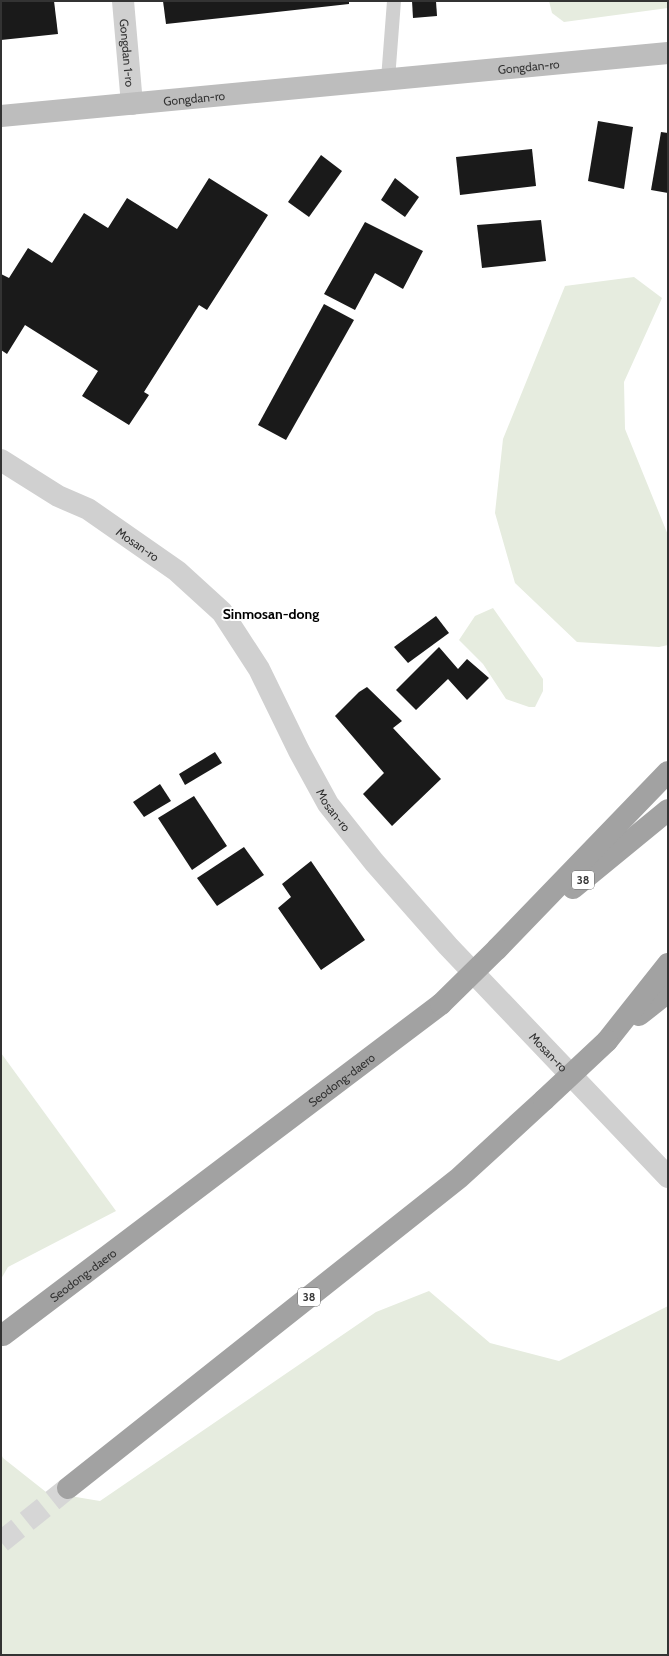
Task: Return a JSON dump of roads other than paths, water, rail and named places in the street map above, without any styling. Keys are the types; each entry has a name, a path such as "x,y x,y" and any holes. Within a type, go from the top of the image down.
{"highway":[{"path":"498,949 668,772"},
{"name":"Seodong-daero","path":"3,1335 441,1004 498,949 668,810"},
{"name":"38","path":"68,1488 459,1178 607,1041 668,964"},
{"path":"607,1041 668,992"}],"main road":[{"name":"Gongdan-ro","path":"1,116 668,53"}],"street":[{"name":"Gongdan 1-ro","path":"123,1 132,104"},
{"name":"Mosan-ro","path":"1,460 58,496 88,509 177,571 222,612 259,668 299,751 328,804 374,862 448,946 668,1177"}],"lane":[{"path":"388,80 394,1"}],"tunnel":[{"path":"1,1542 68,1488"}],"district":[{"name":"Sinmosan-dong","path":"271,614"}]}
